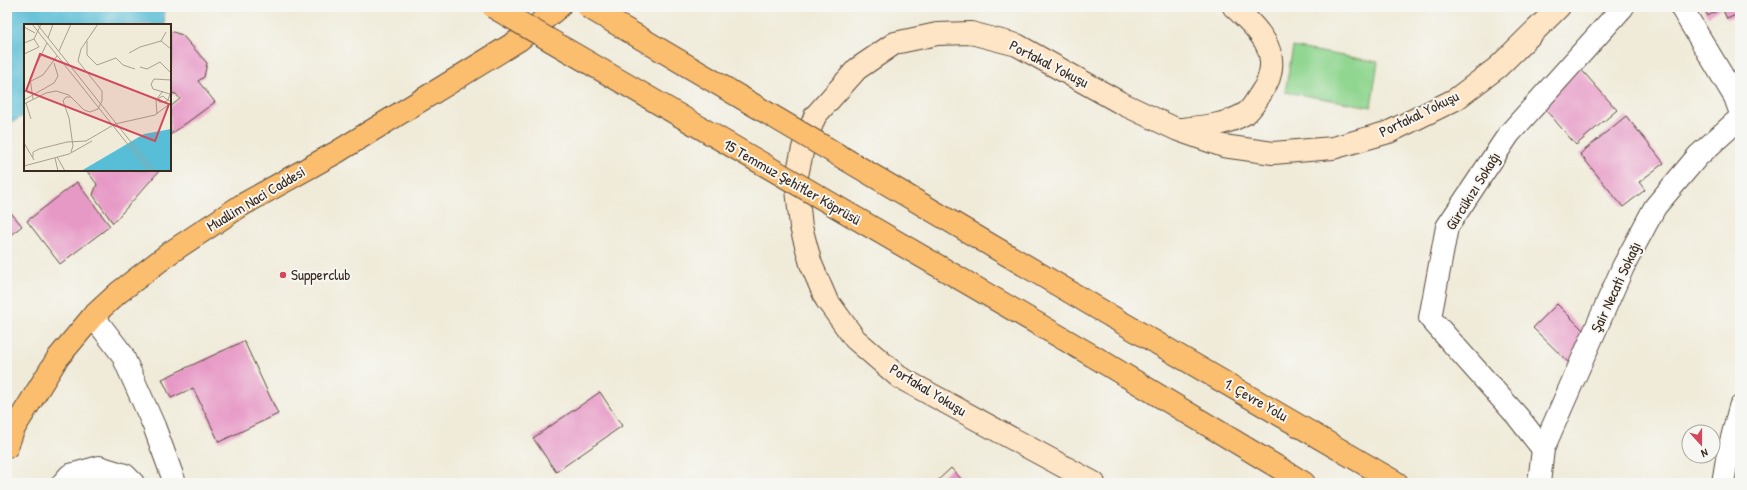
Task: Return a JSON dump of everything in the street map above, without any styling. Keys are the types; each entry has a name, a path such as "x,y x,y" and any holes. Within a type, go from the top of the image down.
{"main road":[{"name":"15 Temmuz Şehitler Köprüsü","path":"493,7 1093,356 1304,483"},
{"name":"Muallim Naci Caddesi","path":"7,447 14,430 56,359 93,316 118,293 171,252 242,205 337,152 519,40 559,7"},
{"name":"1. Çevre Yolu","path":"588,7 1114,318 1397,483"},
{"path":"1178,130 1229,121 1248,112 1267,84 1271,62 1268,44 1253,24 1234,7"},
{"name":"Portakal Yokuşu","path":"1094,483 900,377 855,340 826,299 811,264 800,227 796,180 803,148 815,116 857,69 895,43 937,34 971,33 1017,45 1121,102 1178,130 1223,146 1273,153 1333,148 1389,132 1462,94 1498,68 1559,7"}],"street":[{"name":"Gürcükızı Sokağı","path":"1543,449 1518,417 1430,318 1447,227 1510,134 1623,7"},
{"path":"1681,7 1735,97 1740,111"},
{"name":"Şair Necati Sokağı","path":"1539,483 1543,449 1623,267 1655,207 1698,156 1740,118"},
{"path":"93,316 122,354 154,426 175,483"},
{"path":"1723,483 1728,453 1740,407"},
{"path":"63,483 70,475 99,467 125,475 133,483"}],"green space":[{"path":"1293,47 1378,62 1371,107 1285,92"}],"water":[{"path":"7,7 170,7 164,12 165,24 24,24 24,116 7,125"}],"building":[{"path":"1703,7 1740,7 1740,13 1727,19 1722,8 1708,16"},
{"path":"171,31 182,35 207,63 204,77 198,81 215,102 171,134 171,106 180,99 176,94 171,93"},
{"path":"1579,67 1617,110 1576,145 1539,102"},
{"path":"1626,116 1664,163 1639,182 1645,190 1623,207 1580,154"},
{"path":"87,171 159,171 113,223 93,195 97,184"},
{"path":"77,182 110,226 60,264 27,221"},
{"path":"7,208 22,226 7,238"},
{"path":"1557,304 1587,334 1569,363 1533,328"},
{"path":"244,341 278,414 219,442 193,388 171,398 162,379"},
{"path":"600,392 622,426 556,472 533,438"},
{"path":"951,468 965,483 935,483"}],"place":[{"name":"Supperclub","path":"283,275"}]}
